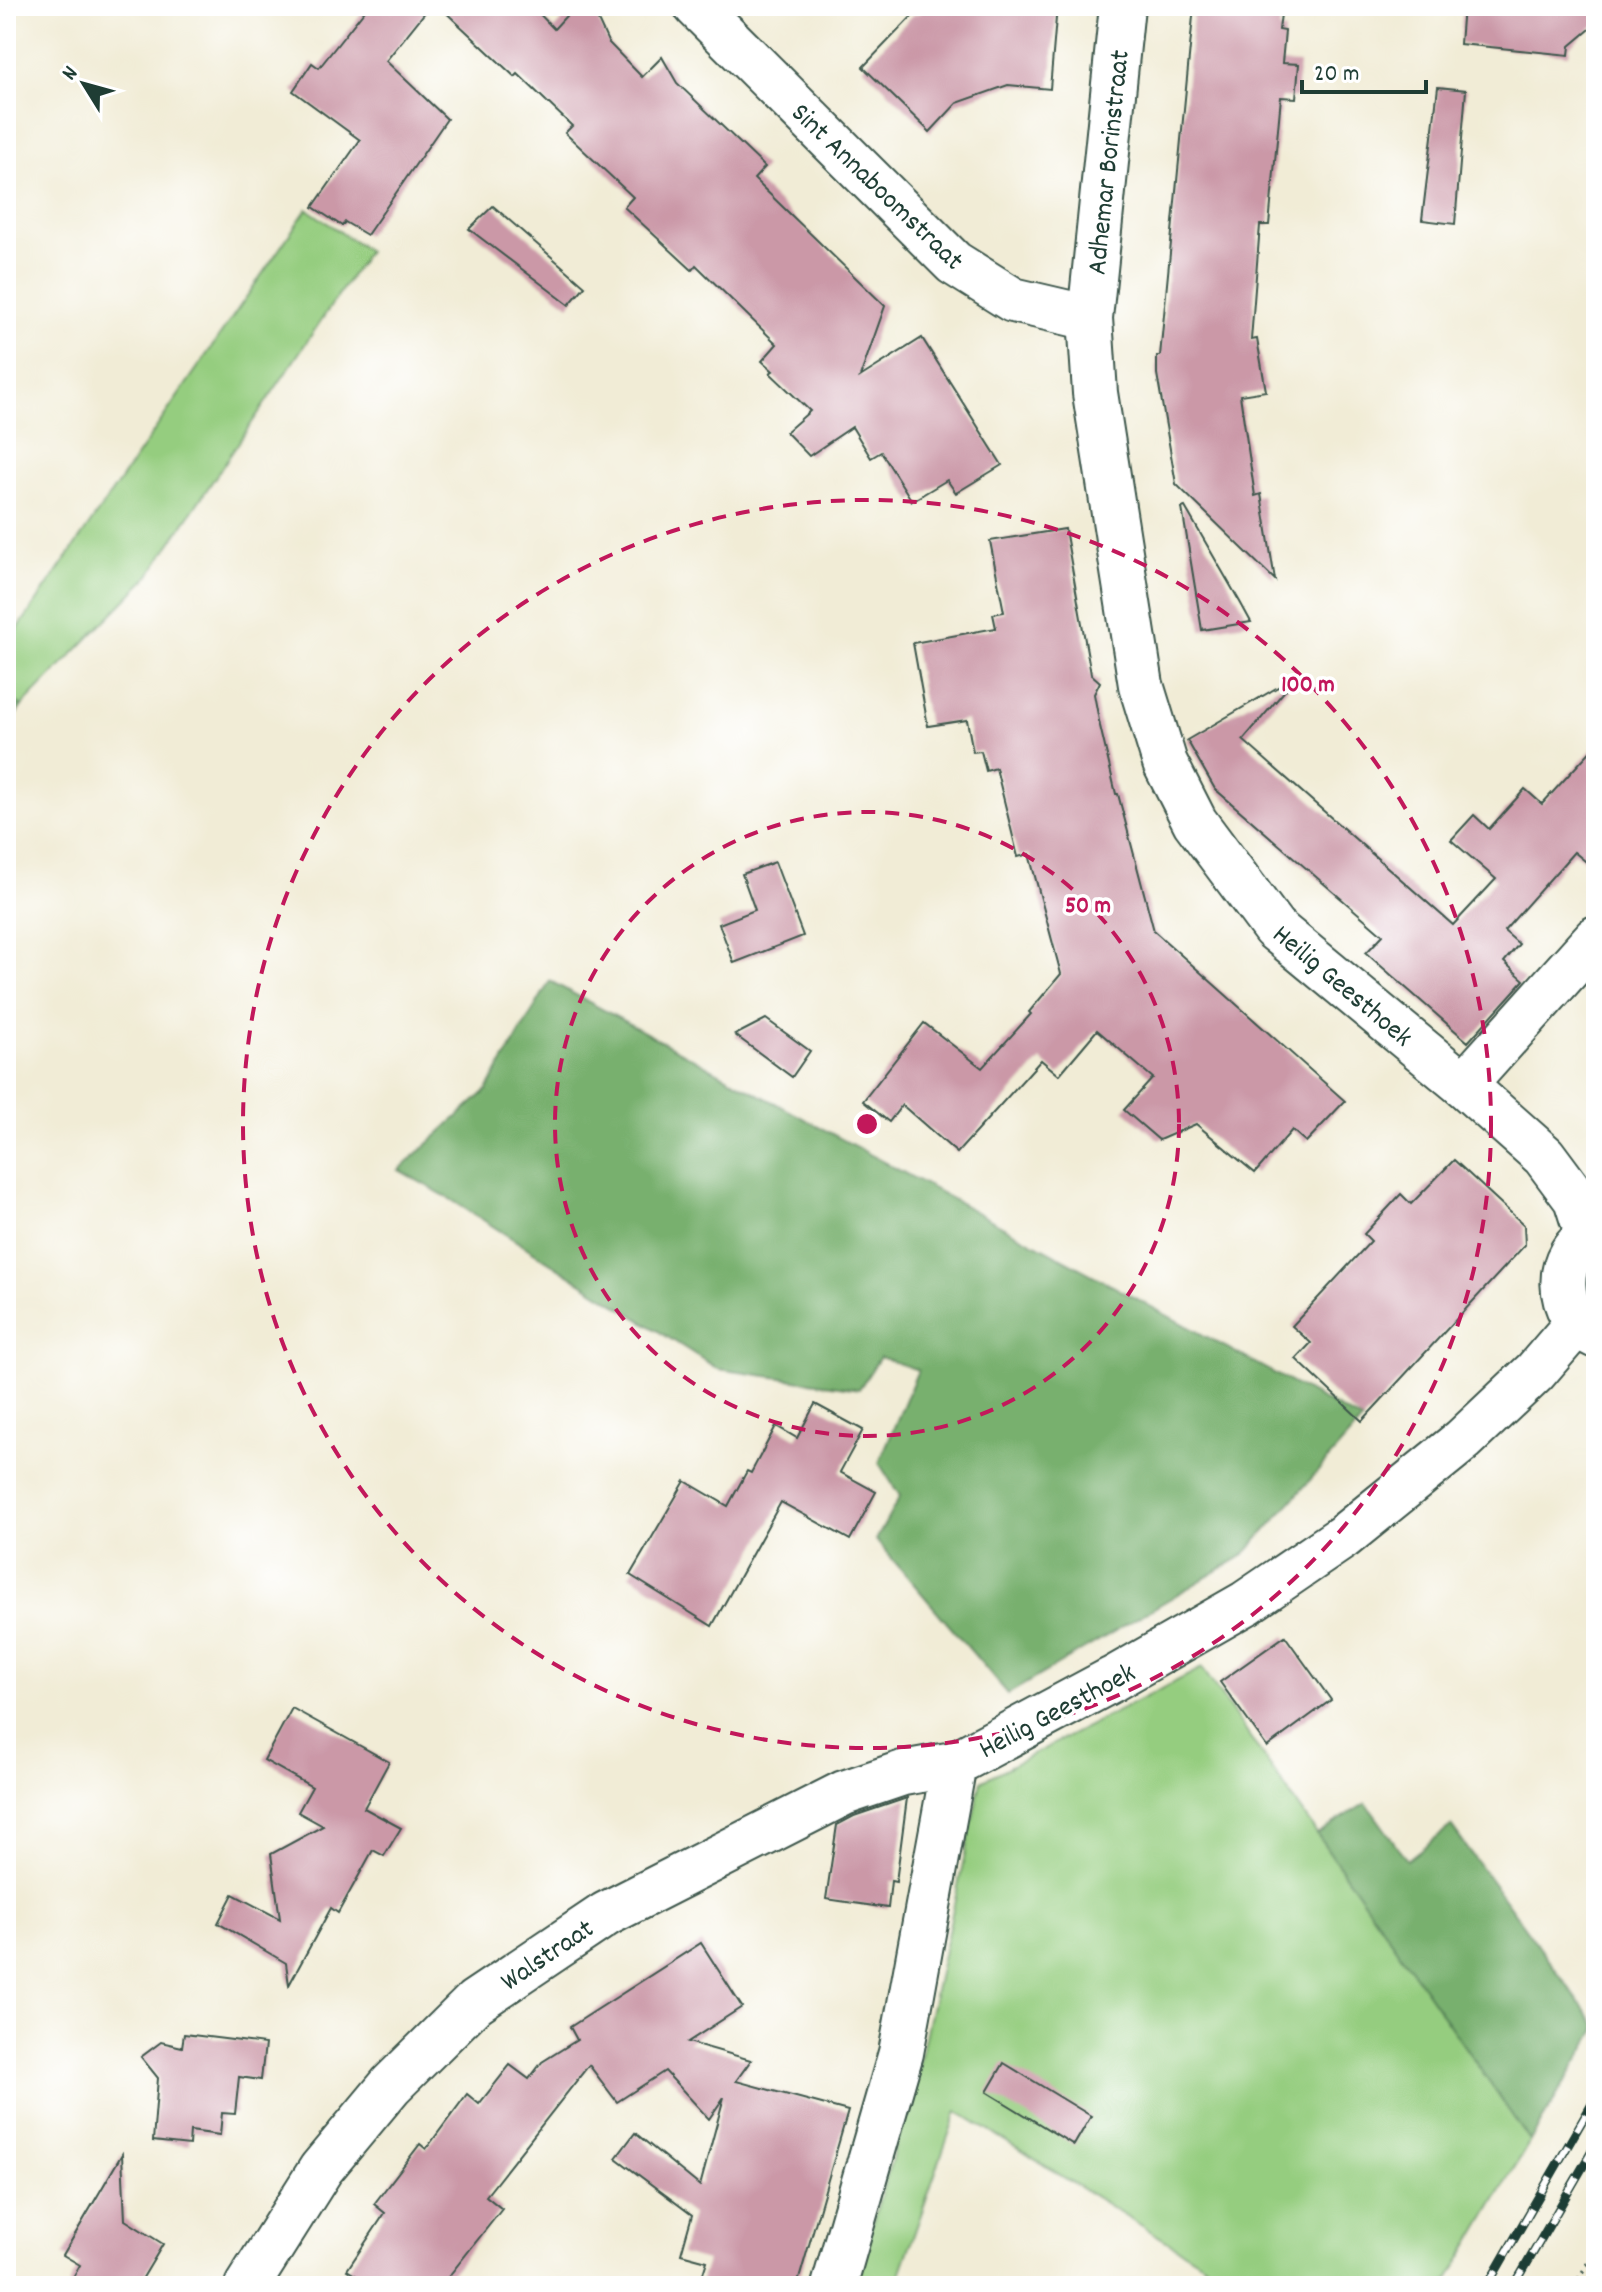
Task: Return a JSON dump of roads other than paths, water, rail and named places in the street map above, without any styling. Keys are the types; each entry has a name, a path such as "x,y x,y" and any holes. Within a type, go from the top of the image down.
{"street":[{"name":"Sint Annaboomstraat","path":"696,6 954,263 1013,300 1090,318"},
{"name":"Adhemar Borinstraat","path":"1090,318 1122,6"},
{"name":"Heilig Geesthoek","path":"1090,318 1095,393 1141,685 1165,763 1195,822 1274,928 1464,1085 1544,1156 1576,1199 1592,1235"},
{"path":"1464,1085 1596,938"},
{"path":"1587,1330 1564,1299 1562,1284 1573,1252 1592,1235"},
{"name":"Heilig Geesthoek","path":"834,2286 901,2053 954,1764 1246,1603 1343,1537 1463,1440 1535,1372 1587,1330"},
{"name":"Walstraat","path":"247,2286 321,2169 391,2085 475,2002 606,1914 844,1793 903,1773 954,1764"}],"railway":[{"path":"1487,2286 1596,2097"},
{"path":"1514,2286 1596,2144"}]}
